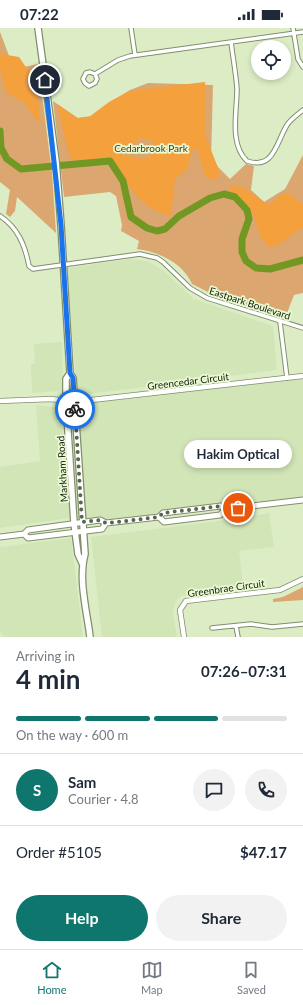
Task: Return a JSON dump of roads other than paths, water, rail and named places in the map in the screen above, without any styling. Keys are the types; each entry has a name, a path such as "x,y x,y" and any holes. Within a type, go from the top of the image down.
{"main road":[{"name":"Markham Road","path":"38,28 56,161 70,373 73,378 83,531 84,554 82,563"},
{"name":"Markham Road","path":"70,373 66,379 66,401 74,523 78,554 82,563 90,637"},
{"path":"0,537 24,534 28,530 82,522 100,520 106,523 159,517 163,513 222,506 226,509 303,500"},
{"path":"159,517 164,522 200,518 220,515 226,509"},
{"path":"24,534 28,538 102,529 106,523"}],"street":[{"path":"131,28 135,55"},
{"path":"293,28 298,59 303,68"},
{"path":"95,74 118,60 135,55 303,32"},
{"path":"231,42 237,88 236,136 238,150 247,161 259,163 269,159 288,123 303,110"},
{"name":"Eastpark Boulevard","path":"0,216 16,230 23,242 30,268 64,266 134,254 157,258 190,288 203,296 280,322 303,328"},
{"path":"280,322 287,378"},
{"name":"Greencedar Circuit","path":"0,401 74,402 303,376"},
{"name":"Greenbrae Circuit","path":"184,637 180,610 186,601 280,590 303,578"},
{"path":"212,628 254,624 272,627 303,624"},
{"path":"236,626 238,637"}],"waterway":[{"path":"0,131 1,148 7,159 21,169 110,161 123,181 131,217 147,228 157,231 165,229 179,216 210,198 224,194 235,197 247,210 249,219 242,239 242,252 246,261 256,268 270,269 303,260"}],"place":[{"name":"Hakim Optical","path":"238,508"}],"park label":[{"name":"Cedarbrook Park","path":"151,148"}]}
